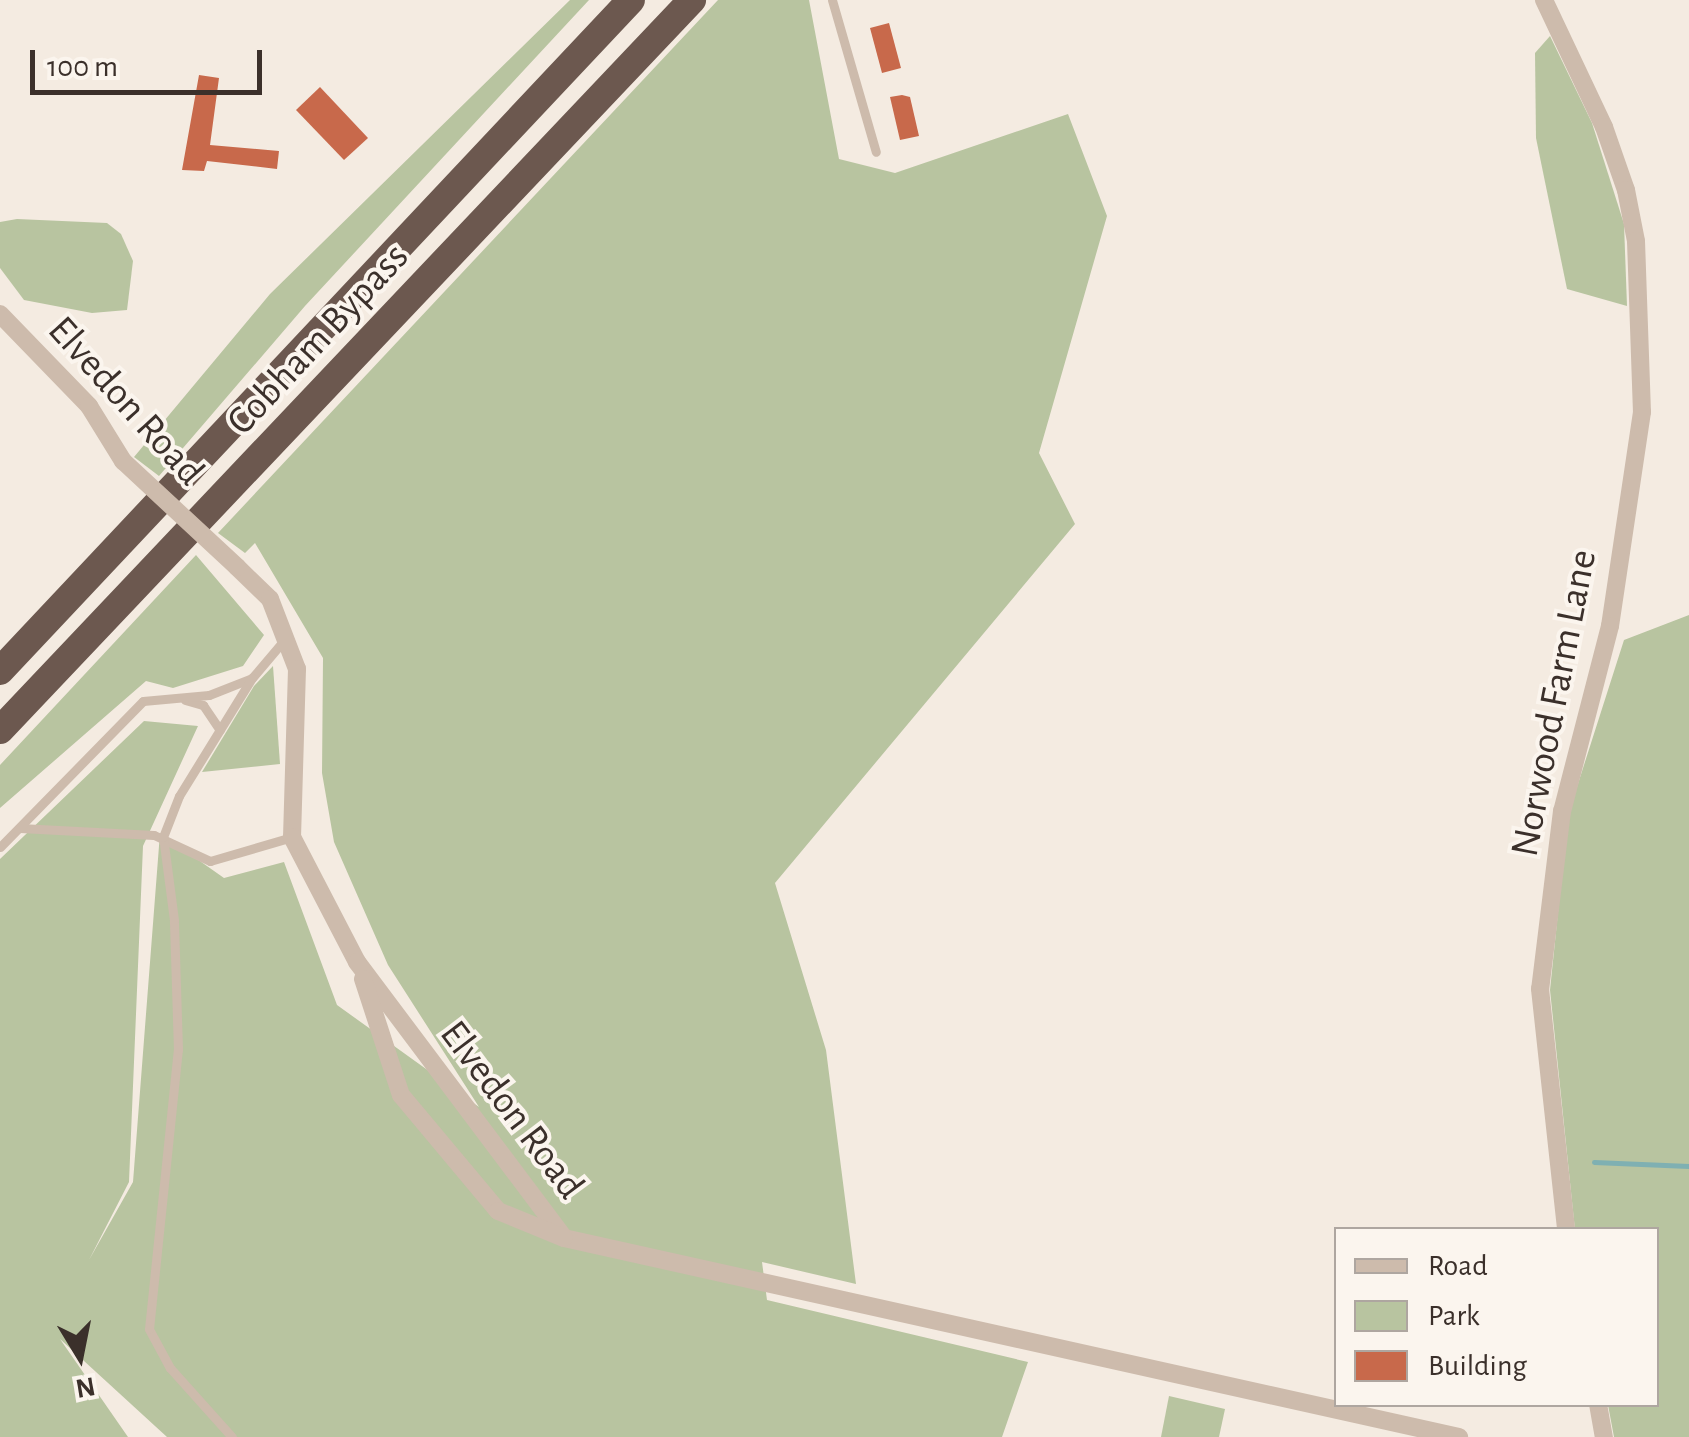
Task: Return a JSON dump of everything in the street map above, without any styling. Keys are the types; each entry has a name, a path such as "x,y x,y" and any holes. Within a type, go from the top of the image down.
{"highway":[{"name":"Cobham Bypass","path":"0,671 631,0"},
{"name":"Cobham Bypass","path":"0,730 692,0"}],"street":[{"name":"Norwood Farm Lane","path":"1544,0 1604,127 1626,190 1636,241 1642,412 1610,626 1562,812 1540,989 1566,1227"},
{"name":"Elvedon Road","path":"0,314 88,406 123,460 270,600 297,669 292,836 357,962 564,1238 1459,1437"},
{"path":"357,962 401,1095 498,1211 564,1238"},
{"path":"1599,1407 1604,1437"}],"lane":[{"path":"832,0 876,152"},
{"path":"232,1437 170,1368 149,1329 178,1050 174,920 163,838 166,820 252,678 286,639"},
{"path":"0,847 142,701 209,695 252,678"},
{"path":"178,698 203,705 220,730"},
{"path":"19,828 163,838 210,861 292,836"}],"green space":[{"path":"570,0 589,0 305,306 159,476 134,457 270,294"},
{"path":"718,0 809,0 839,159 895,173 1068,114 1107,216 1039,453 1075,524 775,883 826,1050 856,1284 762,1262 767,1300 1028,1362 1002,1437 167,1437 60,1339 128,1437 0,1437 0,859 144,721 198,726 143,846 129,1182 89,1260 133,1182 160,833 224,878 284,862 337,1005 479,1107 388,965 334,842 322,773 323,658 255,543 245,553 218,533"},
{"path":"1550,36 1592,123 1624,224 1627,306 1567,289 1536,138 1535,53"},
{"path":"17,219 107,223 121,234 133,261 127,310 92,313 24,300 0,268 0,222"},
{"path":"196,555 264,635 243,666 173,688 146,681 0,808 0,765"},
{"path":"1689,615 1689,1437 1614,1437 1608,1407 1659,1407 1659,1227 1575,1227 1550,990 1568,815 1624,640"},
{"path":"273,666 280,764 202,772 254,686"},
{"path":"1169,1396 1225,1409 1219,1437 1161,1437"}],"building":[{"path":"889,23 901,68 882,73 870,28"},
{"path":"199,75 219,78 210,145 279,151 277,169 207,161 204,171 182,170"},
{"path":"320,87 368,138 344,160 296,110"},
{"path":"890,97 910,97 919,136 900,140"}],"waterway":[{"path":"1594,1162 1689,1166"}]}
